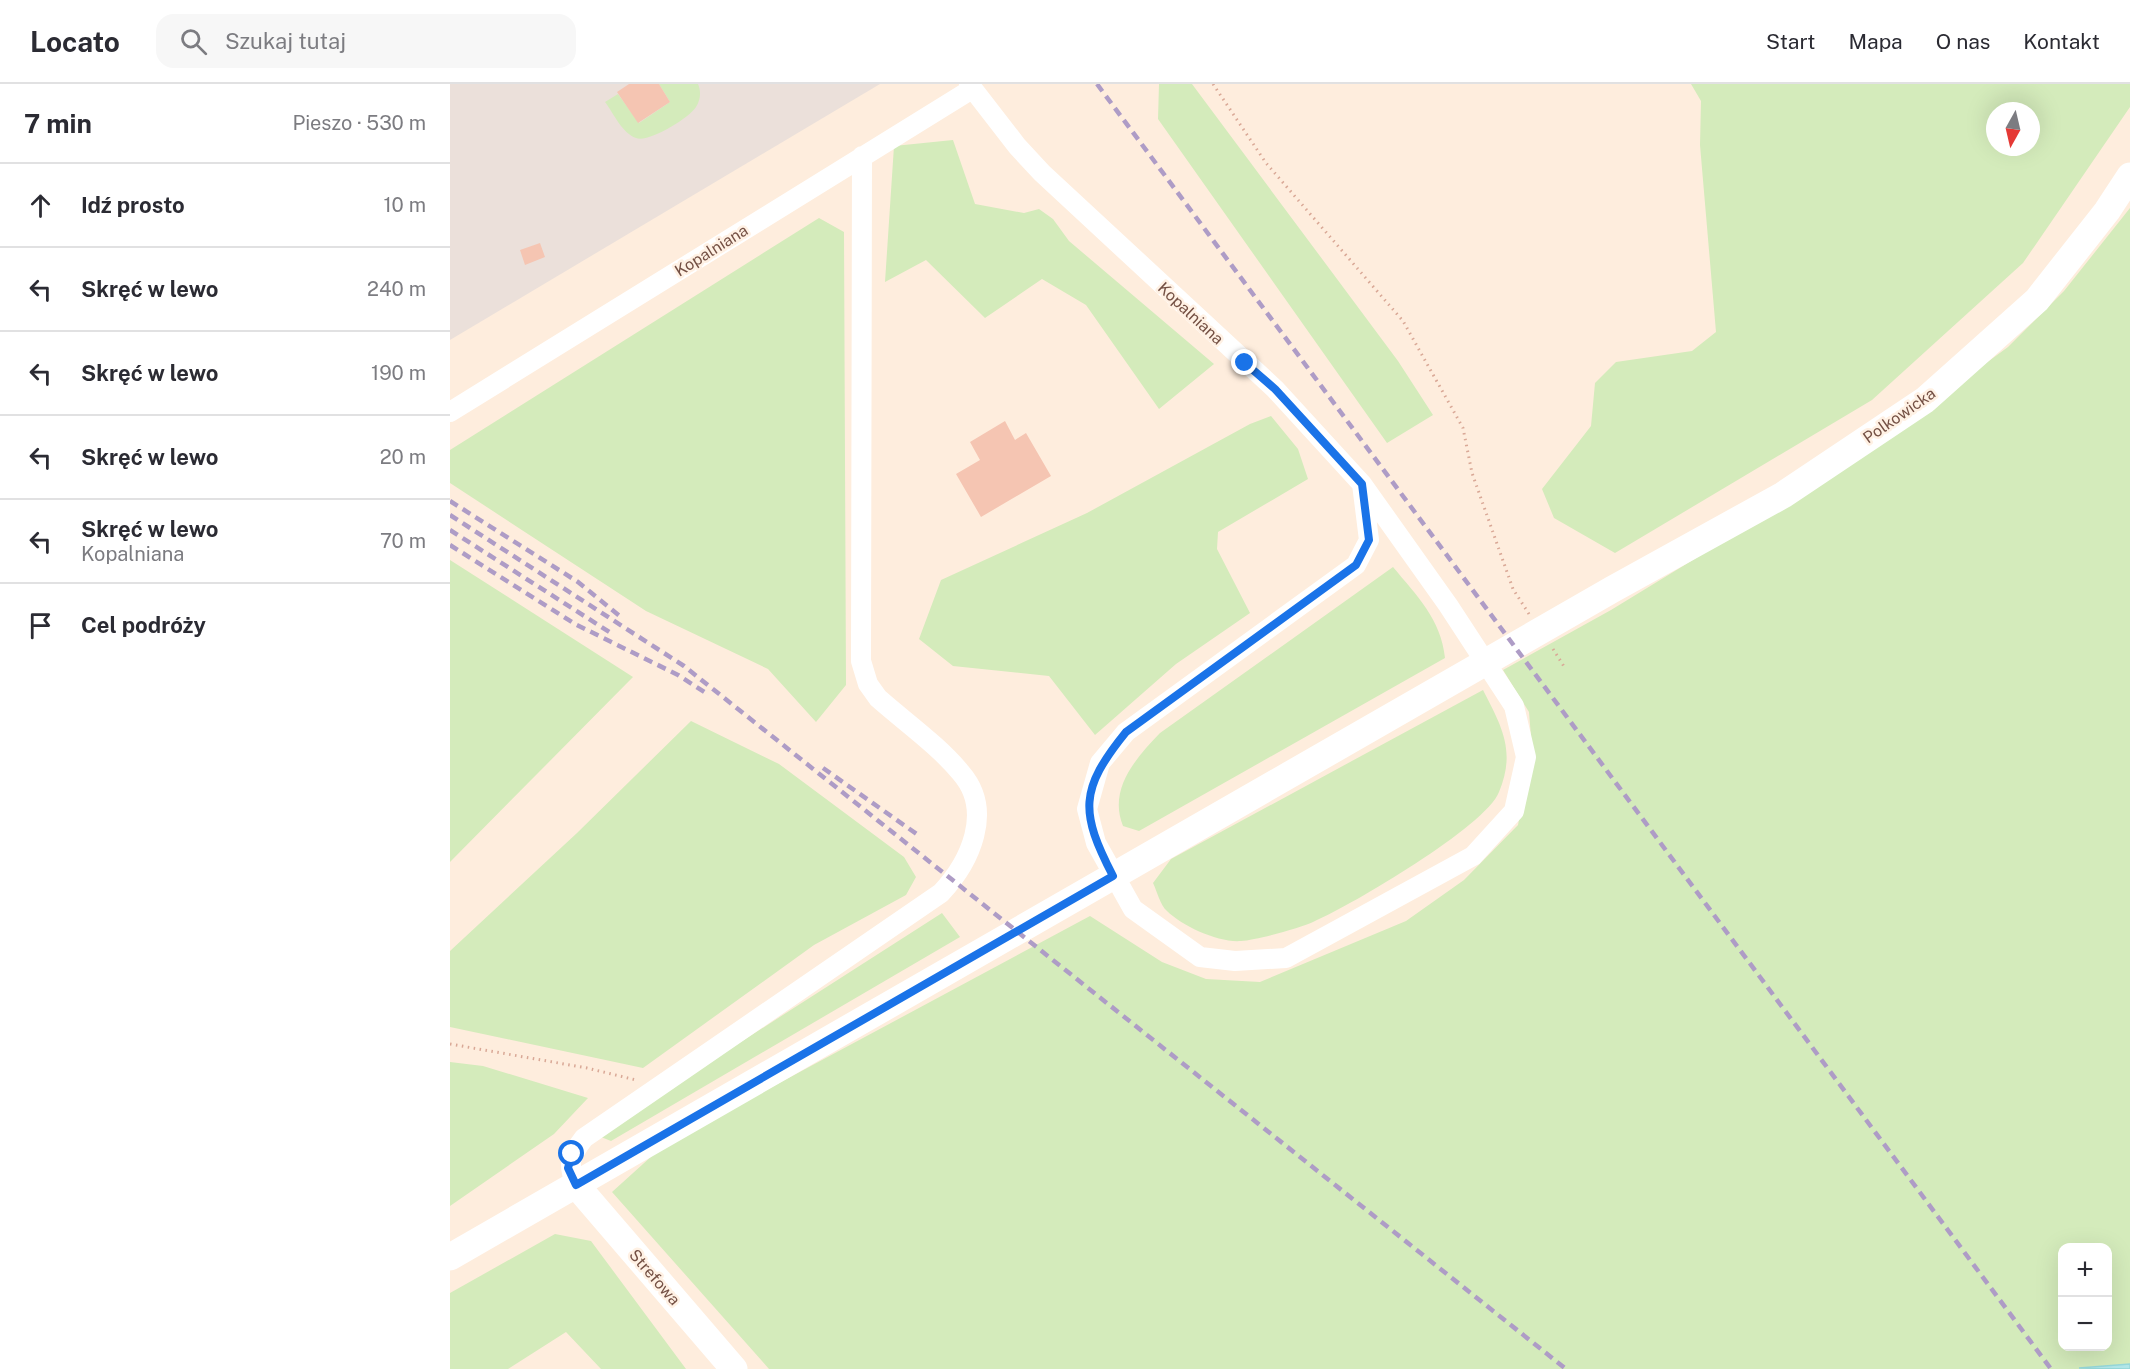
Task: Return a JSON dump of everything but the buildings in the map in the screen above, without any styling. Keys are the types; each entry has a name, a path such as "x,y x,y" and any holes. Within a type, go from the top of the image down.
{"main road":[{"name":"Polkowicka","path":"450,1257 948,972 1063,903 1613,589 1783,495 1925,400 2037,300 2107,211 2130,176"},
{"name":"Strefowa","path":"576,1185 734,1369"}],"street":[{"name":"Kopalniana","path":"450,412 971,86 1017,146 1042,173 1275,389 1362,484 1448,605 1514,706 1526,757 1514,811 1473,856 1286,958 1235,961 1200,957 1133,909 1096,843 1087,809 1101,763 1126,732 1356,565 1369,540 1362,484"},
{"path":"576,1185 568,1168 572,1154 584,1138 941,893 953,880 969,854 977,828 976,799 962,774 878,698 868,684 861,661 862,156"}],"path":[{"path":"1213,84 1266,163 1403,321 1463,428 1472,473 1513,589 1532,618"},
{"path":"1552,648 1565,668"},
{"path":"450,1044 587,1068 643,1082 653,1091"}],"shaded area":[{"path":"450,84 880,84 450,340"}],"green space":[{"path":"659,84 698,84 700,95 698,104 686,117 659,133 642,139 631,136 622,128 605,102 618,94 639,123 670,102"},
{"path":"1159,84 1192,84 1398,361 1433,415 1387,443 1158,119"},
{"path":"1691,84 2130,84 2130,107 2023,263 1872,400 1615,553 1554,518 1542,489 1591,426 1595,383 1616,362 1692,351 1716,332 1700,145 1701,101"},
{"path":"953,140 975,204 1024,213 1039,209 1053,219 1069,241 1214,364 1159,409 1086,305 1042,279 985,318 926,260 885,282 894,146"},
{"path":"2130,208 2130,1369 769,1369 612,1192 664,1145 1090,916 1162,962 1206,979 1260,982 1406,921 1464,880 1518,825 1532,749 1529,712 1503,670 1611,610 1737,533 1889,434 2008,347 2064,291"},
{"path":"819,218 844,232 846,685 816,722 768,669 646,611 450,483 450,450"},
{"path":"1271,416 1298,449 1308,479 1218,532 1217,549 1250,613 1176,664 1095,735 1049,676 953,666 919,639 941,580 1087,513 1250,424"},
{"path":"450,560 633,677 450,862"},
{"path":"1393,567 1419,598 1433,620 1439,631 1445,658 1139,831 1123,826 1119,812 1122,787 1134,764 1160,733"},
{"path":"1483,690 1496,716 1504,740 1506,764 1504,777 1499,792 1489,807 1445,844 1358,899 1333,912 1308,924 1267,936 1241,941 1222,939 1191,928 1165,908 1153,883 1171,859"},
{"path":"691,721 779,764 904,857 916,877 906,895 814,945 643,1068 450,1027 450,951 577,833"},
{"path":"942,913 960,937 611,1141 601,1137 669,1088"},
{"path":"450,1062 483,1066 588,1098 554,1134 450,1206"},
{"path":"555,1234 591,1241 686,1369 601,1369 566,1332 508,1369 450,1369 450,1293"}],"water":[{"path":"2130,1364 2130,1369 2079,1368"}],"railway":[{"path":"1097,84 2051,1369"},
{"path":"450,501 578,582 621,617"},
{"path":"450,515 684,666 1566,1369"},
{"path":"450,530 614,635"},
{"path":"450,545 575,624 678,675 709,695"},
{"path":"823,768 918,835"}],"route":[{"path":"572,1154 568,1168 576,1185 1113,876 1096,843 1087,809 1101,763 1126,732 1356,565 1369,540 1362,484 1275,389 1245,363"}]}
